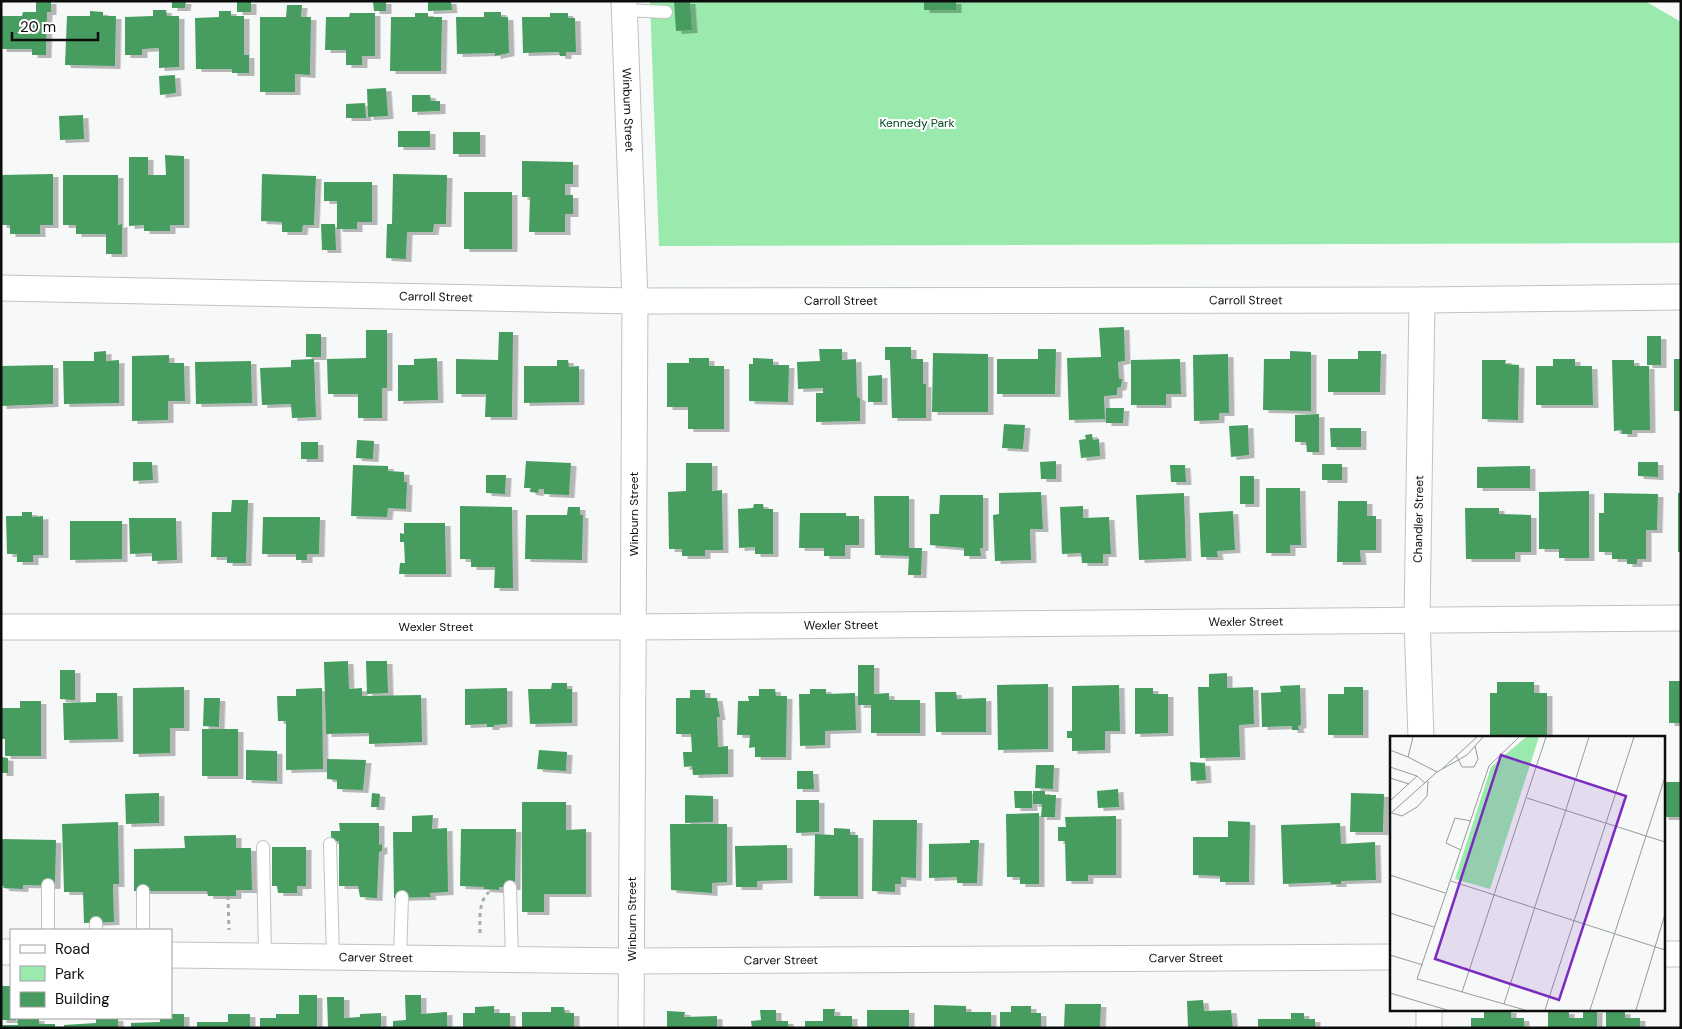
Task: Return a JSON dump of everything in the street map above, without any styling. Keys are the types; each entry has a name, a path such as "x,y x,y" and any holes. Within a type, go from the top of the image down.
{"street":[{"name":"Winburn Street","path":"624,6 635,300 631,1028"},
{"name":"Carroll Street","path":"1,288 635,300 1422,300 1681,297"},
{"name":"Chandler Street","path":"1421,736 1417,619 1422,300"},
{"name":"Wexler Street","path":"1,628 633,627 1681,618"},
{"path":"1664,954 1681,954"},
{"name":"Carver Street","path":"172,955 631,961 1390,957"},
{"path":"1429,1012 1429,1028"}],"lane":[{"path":"624,6 666,12"},
{"path":"330,844 333,957"},
{"path":"263,847 265,956"},
{"path":"48,885 48,929"},
{"path":"510,887 512,960"},
{"path":"143,891 143,929"},
{"path":"400,958 402,898"}],"path":[{"path":"479,959 481,912 484,897 491,890 497,896 510,900"},
{"path":"228,896 229,956"}],"green space":[{"name":"Kennedy Park","path":"650,1 1645,1 1681,22 1681,243 659,246"}],"building":[{"path":"36,1 51,1 51,12 47,12 46,55 32,55 32,49 1,49 1,16 22,16 23,12 36,12"},
{"path":"172,1 186,1 185,8 172,8"},
{"path":"237,1 251,1 251,12 237,12"},
{"path":"373,1 386,1 386,11 374,11"},
{"path":"428,1 451,1 452,10 428,11"},
{"path":"674,1 690,1 692,30 676,31"},
{"path":"924,1 956,1 956,10 924,10"},
{"path":"287,5 302,5 301,17 311,17 310,75 295,74 295,92 260,92 260,17 286,17"},
{"path":"153,10 166,10 167,16 179,16 179,67 159,68 159,48 142,49 142,55 125,55 125,17 153,16"},
{"path":"90,11 103,12 103,16 116,16 115,66 65,65 67,16 90,16"},
{"path":"219,11 231,11 231,16 244,16 244,55 249,55 249,73 232,73 232,69 196,69 195,18 219,17"},
{"path":"484,12 501,12 501,17 508,17 509,53 495,56 495,53 457,54 456,17 484,17"},
{"path":"350,13 375,13 375,56 362,56 362,65 346,65 346,50 325,50 326,17 349,17"},
{"path":"415,13 428,13 428,17 442,17 441,71 390,71 391,17 415,17"},
{"path":"550,13 568,13 568,18 575,18 576,52 566,52 566,56 560,56 559,52 523,53 522,17 550,17"},
{"path":"175,75 176,93 160,95 159,76"},
{"path":"386,88 388,116 368,117 367,89"},
{"path":"412,95 430,95 431,101 440,101 440,111 412,112"},
{"path":"365,103 366,118 346,118 346,104"},
{"path":"83,115 84,139 60,140 59,116"},
{"path":"398,131 430,131 430,147 398,147"},
{"path":"453,132 480,132 480,154 453,154"},
{"path":"165,155 184,156 184,225 170,225 170,231 144,231 144,225 129,226 129,157 148,157 148,175 166,175"},
{"path":"522,161 573,162 573,184 565,184 565,195 573,195 573,214 565,214 565,232 529,232 530,197 522,197"},
{"path":"53,174 53,225 40,225 40,234 10,234 10,225 1,225 1,175"},
{"path":"262,174 316,176 314,225 303,225 302,232 282,232 282,222 261,221"},
{"path":"393,174 447,175 446,224 434,224 433,232 407,232 406,259 386,258 387,224 392,224"},
{"path":"63,175 118,175 118,225 122,224 122,254 106,254 106,234 76,234 76,225 63,225"},
{"path":"324,182 372,182 372,222 357,222 357,229 337,229 337,201 324,201"},
{"path":"464,192 512,192 512,249 464,249"},
{"path":"321,224 335,224 336,250 322,250"},
{"path":"1124,327 1125,361 1118,362 1119,379 1122,379 1121,387 1117,388 1117,395 1104,396 1105,419 1069,420 1067,358 1101,357 1099,328"},
{"path":"366,330 387,330 387,388 382,388 382,418 358,418 358,394 328,394 327,359 366,358"},
{"path":"499,332 513,332 512,417 485,417 486,394 456,394 456,359 498,360"},
{"path":"306,334 321,334 321,357 306,357"},
{"path":"1647,336 1661,336 1661,365 1647,365"},
{"path":"885,347 911,347 911,359 923,359 923,384 926,384 926,418 892,418 890,360 885,360"},
{"path":"819,349 842,349 842,360 856,359 860,421 816,422 816,393 823,393 823,388 798,389 797,362 820,361"},
{"path":"1038,349 1056,349 1055,394 997,394 997,359 1038,359"},
{"path":"106,351 106,361 119,360 119,403 64,404 63,361 94,361 94,352"},
{"path":"1290,351 1311,352 1311,411 1263,410 1264,359 1290,359"},
{"path":"1358,351 1381,351 1380,392 1328,392 1328,359 1358,359"},
{"path":"933,353 988,354 988,412 932,412"},
{"path":"1228,354 1229,413 1219,413 1219,420 1194,421 1193,355"},
{"path":"169,355 169,363 184,363 185,401 168,401 168,420 132,421 132,356"},
{"path":"437,358 438,400 398,401 398,365 414,365 414,359"},
{"path":"689,358 709,358 709,366 724,366 724,429 688,429 688,407 667,407 667,363 689,363"},
{"path":"753,358 773,359 773,365 789,365 788,402 749,401 749,364 753,364"},
{"path":"314,359 316,417 292,418 291,404 262,405 260,368 291,367 291,360"},
{"path":"1180,359 1181,394 1166,394 1166,405 1131,405 1131,360"},
{"path":"1553,359 1575,359 1575,366 1592,366 1593,405 1536,405 1536,366 1553,366"},
{"path":"1674,359 1681,359 1681,411 1674,411"},
{"path":"557,360 568,360 569,367 579,366 579,402 524,403 524,366 557,366"},
{"path":"1482,360 1506,360 1505,364 1519,365 1518,420 1482,419"},
{"path":"1612,360 1634,360 1634,366 1649,366 1650,430 1632,430 1632,434 1622,434 1622,430 1614,431"},
{"path":"251,361 252,403 196,404 195,362"},
{"path":"53,365 53,404 1,406 1,366"},
{"path":"882,375 882,402 868,402 868,376"},
{"path":"1106,408 1124,408 1123,423 1106,423"},
{"path":"1319,414 1319,452 1307,452 1306,442 1295,442 1295,415"},
{"path":"1004,424 1025,425 1023,449 1002,448"},
{"path":"1248,425 1249,455 1231,457 1229,426"},
{"path":"1330,428 1361,428 1361,447 1331,447"},
{"path":"1092,434 1093,440 1099,439 1100,456 1081,458 1079,440 1086,439 1085,435"},
{"path":"357,440 374,441 373,459 356,458"},
{"path":"301,442 318,442 318,459 301,459"},
{"path":"526,461 571,463 569,495 544,494 544,489 539,489 538,493 530,492 531,488 524,488"},
{"path":"1056,461 1056,479 1041,479 1040,462"},
{"path":"133,462 152,462 153,480 133,481"},
{"path":"1638,462 1658,462 1658,477 1638,476"},
{"path":"686,463 712,463 712,491 722,490 723,550 705,550 705,556 682,556 682,549 669,549 668,492 686,491"},
{"path":"1322,464 1342,464 1342,480 1322,480"},
{"path":"353,465 388,466 388,471 404,472 404,482 407,482 406,509 388,508 387,517 351,516"},
{"path":"1170,465 1185,465 1186,482 1171,482"},
{"path":"1530,466 1530,488 1477,488 1477,467"},
{"path":"486,475 506,475 505,494 486,493"},
{"path":"1240,476 1254,476 1254,504 1240,504"},
{"path":"1266,488 1300,488 1301,545 1290,545 1290,553 1266,553"},
{"path":"1589,491 1589,558 1559,558 1559,549 1539,549 1539,492"},
{"path":"1041,492 1043,529 1030,529 1031,560 995,561 993,515 999,514 999,493"},
{"path":"1184,493 1186,558 1139,560 1136,495"},
{"path":"1604,493 1658,494 1657,530 1646,530 1646,559 1637,559 1637,564 1627,564 1627,559 1612,559 1612,552 1599,552 1599,513 1604,513"},
{"path":"1678,493 1681,493 1681,552 1678,552"},
{"path":"940,495 983,495 983,548 980,548 981,556 964,556 964,548 930,545 930,514 939,514"},
{"path":"874,496 909,496 909,548 922,548 921,575 908,575 909,556 875,555"},
{"path":"232,500 248,500 246,563 227,563 227,557 211,557 212,512 231,512"},
{"path":"1338,501 1367,501 1367,516 1376,516 1376,550 1360,550 1361,562 1337,562"},
{"path":"754,504 763,504 764,509 773,509 773,554 755,554 755,547 739,548 738,509 753,508"},
{"path":"460,506 512,507 513,588 494,588 495,567 471,567 471,559 460,559"},
{"path":"1083,506 1083,518 1109,517 1111,554 1103,554 1103,563 1082,563 1081,553 1062,554 1060,507"},
{"path":"568,507 580,507 580,515 583,515 582,560 525,559 526,515 567,515"},
{"path":"1465,508 1499,508 1499,514 1531,515 1531,552 1515,552 1515,559 1466,559"},
{"path":"1233,511 1235,550 1217,551 1218,557 1201,557 1199,513"},
{"path":"22,512 32,512 32,517 43,516 43,555 33,555 33,562 17,562 17,554 7,554 6,516 22,516"},
{"path":"800,513 846,513 846,516 859,516 859,545 845,545 845,556 824,556 824,548 799,548"},
{"path":"263,517 320,517 319,554 307,554 307,560 296,560 296,554 262,554"},
{"path":"129,518 176,518 177,560 152,561 152,553 130,554"},
{"path":"70,521 122,521 122,559 70,560"},
{"path":"404,523 445,523 446,574 399,574 400,563 405,563 404,542 400,542 400,533 404,534"},
{"path":"348,661 349,689 362,688 362,696 421,695 422,742 369,744 369,733 326,734 324,662"},
{"path":"366,661 387,661 388,693 367,694"},
{"path":"858,665 874,665 874,694 889,693 889,700 920,700 920,733 871,733 871,705 858,705"},
{"path":"60,670 75,670 75,700 60,699"},
{"path":"1227,673 1227,688 1253,687 1254,724 1239,725 1240,757 1200,758 1198,687 1209,687 1209,674"},
{"path":"1669,681 1681,681 1681,723 1669,723"},
{"path":"1497,682 1534,682 1534,693 1547,693 1547,735 1490,736 1490,693 1497,693"},
{"path":"552,683 567,683 567,689 572,689 572,723 530,724 528,689 551,689"},
{"path":"1048,684 1048,749 998,750 997,685"},
{"path":"1119,685 1120,731 1105,731 1105,750 1072,751 1072,738 1067,738 1067,731 1072,731 1072,686"},
{"path":"1300,685 1301,725 1298,726 1299,730 1292,730 1292,726 1262,727 1261,693 1281,692 1280,686"},
{"path":"184,687 184,728 170,728 170,753 133,754 133,688"},
{"path":"1344,687 1363,687 1363,735 1328,735 1328,694 1344,694"},
{"path":"322,688 323,769 286,770 286,721 278,721 277,696 296,696 296,689"},
{"path":"507,688 507,724 494,725 494,727 487,727 487,724 465,725 465,689"},
{"path":"1135,688 1153,688 1153,694 1168,694 1168,733 1135,734"},
{"path":"759,689 775,689 776,696 787,696 786,757 755,757 755,747 749,748 750,735 737,735 738,701 749,701 748,696 759,696"},
{"path":"810,689 826,689 826,694 855,693 856,730 825,731 825,745 800,746 799,694 810,694"},
{"path":"690,690 705,690 705,698 717,698 720,717 717,717 718,747 728,746 728,774 693,775 692,766 684,767 683,752 692,752 691,734 676,734 676,698 690,698"},
{"path":"935,692 956,692 957,699 986,698 986,732 936,732"},
{"path":"96,693 117,693 118,739 64,740 63,703 96,702"},
{"path":"204,698 220,698 219,727 203,726"},
{"path":"20,701 41,701 41,756 5,756 5,739 1,739 1,708 20,708"},
{"path":"202,729 238,729 238,776 202,776"},
{"path":"246,750 277,751 277,781 246,780"},
{"path":"539,750 567,752 566,771 537,769"},
{"path":"1,757 8,758 8,773 1,773"},
{"path":"327,759 366,760 363,790 337,789 337,780 327,779"},
{"path":"1190,762 1205,763 1206,780 1191,781"},
{"path":"1036,765 1054,765 1053,789 1035,788"},
{"path":"797,771 813,771 814,789 797,789"},
{"path":"1664,782 1681,782 1681,817 1664,817"},
{"path":"1118,789 1119,807 1098,808 1097,791"},
{"path":"1014,791 1032,791 1032,808 1015,808"},
{"path":"1033,791 1045,791 1045,795 1056,795 1055,817 1041,817 1042,804 1033,804"},
{"path":"159,793 159,823 126,824 125,794"},
{"path":"372,793 380,794 379,807 371,807"},
{"path":"1351,793 1384,794 1383,832 1350,832"},
{"path":"685,795 713,796 713,822 685,823"},
{"path":"796,800 819,800 819,832 796,833"},
{"path":"522,802 566,802 566,830 586,829 586,894 544,894 544,912 522,912"},
{"path":"1039,813 1039,884 1020,884 1020,877 1007,877 1006,814"},
{"path":"433,815 432,829 447,828 448,892 430,893 431,897 394,898 393,832 412,832 412,816"},
{"path":"1116,816 1116,875 1088,875 1088,881 1066,881 1065,841 1058,841 1058,827 1066,827 1065,817"},
{"path":"873,820 917,820 916,878 901,877 901,884 895,884 895,892 872,891"},
{"path":"1228,821 1250,822 1249,882 1220,882 1220,876 1193,875 1193,837 1228,837"},
{"path":"118,822 119,884 113,884 114,922 84,923 83,892 64,892 62,824"},
{"path":"339,823 379,823 379,845 382,844 382,851 379,852 377,898 360,897 358,886 339,886 339,841 331,841 331,831 340,831"},
{"path":"1340,823 1341,844 1375,842 1376,880 1341,881 1341,884 1331,884 1331,882 1283,884 1281,825"},
{"path":"670,824 727,824 727,882 712,883 712,893 671,890"},
{"path":"834,828 850,829 850,835 858,835 858,896 814,896 815,834 834,835"},
{"path":"461,829 516,829 515,887 499,887 499,890 460,886"},
{"path":"236,835 236,848 251,848 252,890 236,890 236,896 208,896 207,891 134,891 134,849 185,848 184,836"},
{"path":"1,839 56,840 55,886 23,885 23,889 3,888 4,886 1,886"},
{"path":"970,840 979,840 977,883 957,883 957,877 929,878 929,844 970,843"},
{"path":"787,845 787,880 757,881 757,887 736,887 735,846"},
{"path":"272,847 306,847 306,886 297,886 297,893 278,893 277,886 272,886"},
{"path":"1,986 10,986 10,1019 16,1020 1,1020"},
{"path":"299,995 317,995 317,1028 260,1028 260,1018 276,1018 276,1014 299,1014"},
{"path":"405,995 421,995 421,1014 447,1012 447,1028 393,1028 393,1021 406,1020"},
{"path":"327,997 344,997 344,1018 360,1017 360,1014 381,1013 381,1028 328,1028"},
{"path":"1203,1000 1204,1011 1231,1010 1233,1028 1188,1028 1187,1001"},
{"path":"1065,1004 1101,1004 1100,1028 1064,1028"},
{"path":"934,1005 966,1006 966,1012 991,1012 991,1028 934,1028"},
{"path":"494,1006 494,1013 510,1013 510,1028 463,1028 463,1013 475,1013 475,1007"},
{"path":"1011,1006 1031,1006 1031,1013 1041,1013 1041,1028 1000,1028 1000,1012 1011,1012"},
{"path":"551,1007 564,1007 565,1013 574,1013 574,1028 522,1028 522,1012 551,1012"},
{"path":"823,1009 835,1009 834,1016 852,1016 852,1028 805,1028 805,1021 823,1021"},
{"path":"760,1010 776,1010 776,1021 788,1021 788,1028 752,1028 751,1021 761,1020"},
{"path":"867,1010 909,1010 909,1028 867,1028"},
{"path":"667,1011 685,1012 684,1017 717,1016 717,1028 667,1028"},
{"path":"1484,1012 1511,1012 1511,1018 1524,1018 1524,1028 1471,1028 1471,1018 1484,1018"},
{"path":"1548,1012 1569,1012 1569,1018 1583,1018 1583,1012 1597,1012 1597,1028 1548,1028"},
{"path":"1606,1012 1625,1012 1625,1018 1640,1018 1640,1028 1606,1028"},
{"path":"1291,1013 1304,1013 1304,1019 1315,1019 1315,1028 1258,1028 1258,1019 1291,1019"},
{"path":"172,1014 184,1014 184,1028 131,1028 131,1023 160,1022 160,1019 172,1019"},
{"path":"228,1014 250,1014 250,1028 197,1028 197,1022 228,1022"},
{"path":"17,1019 39,1019 39,1024 55,1024 55,1028 2,1028 2,1025 18,1025"},
{"path":"96,1019 118,1019 118,1028 64,1028 64,1025 96,1023"}]}
